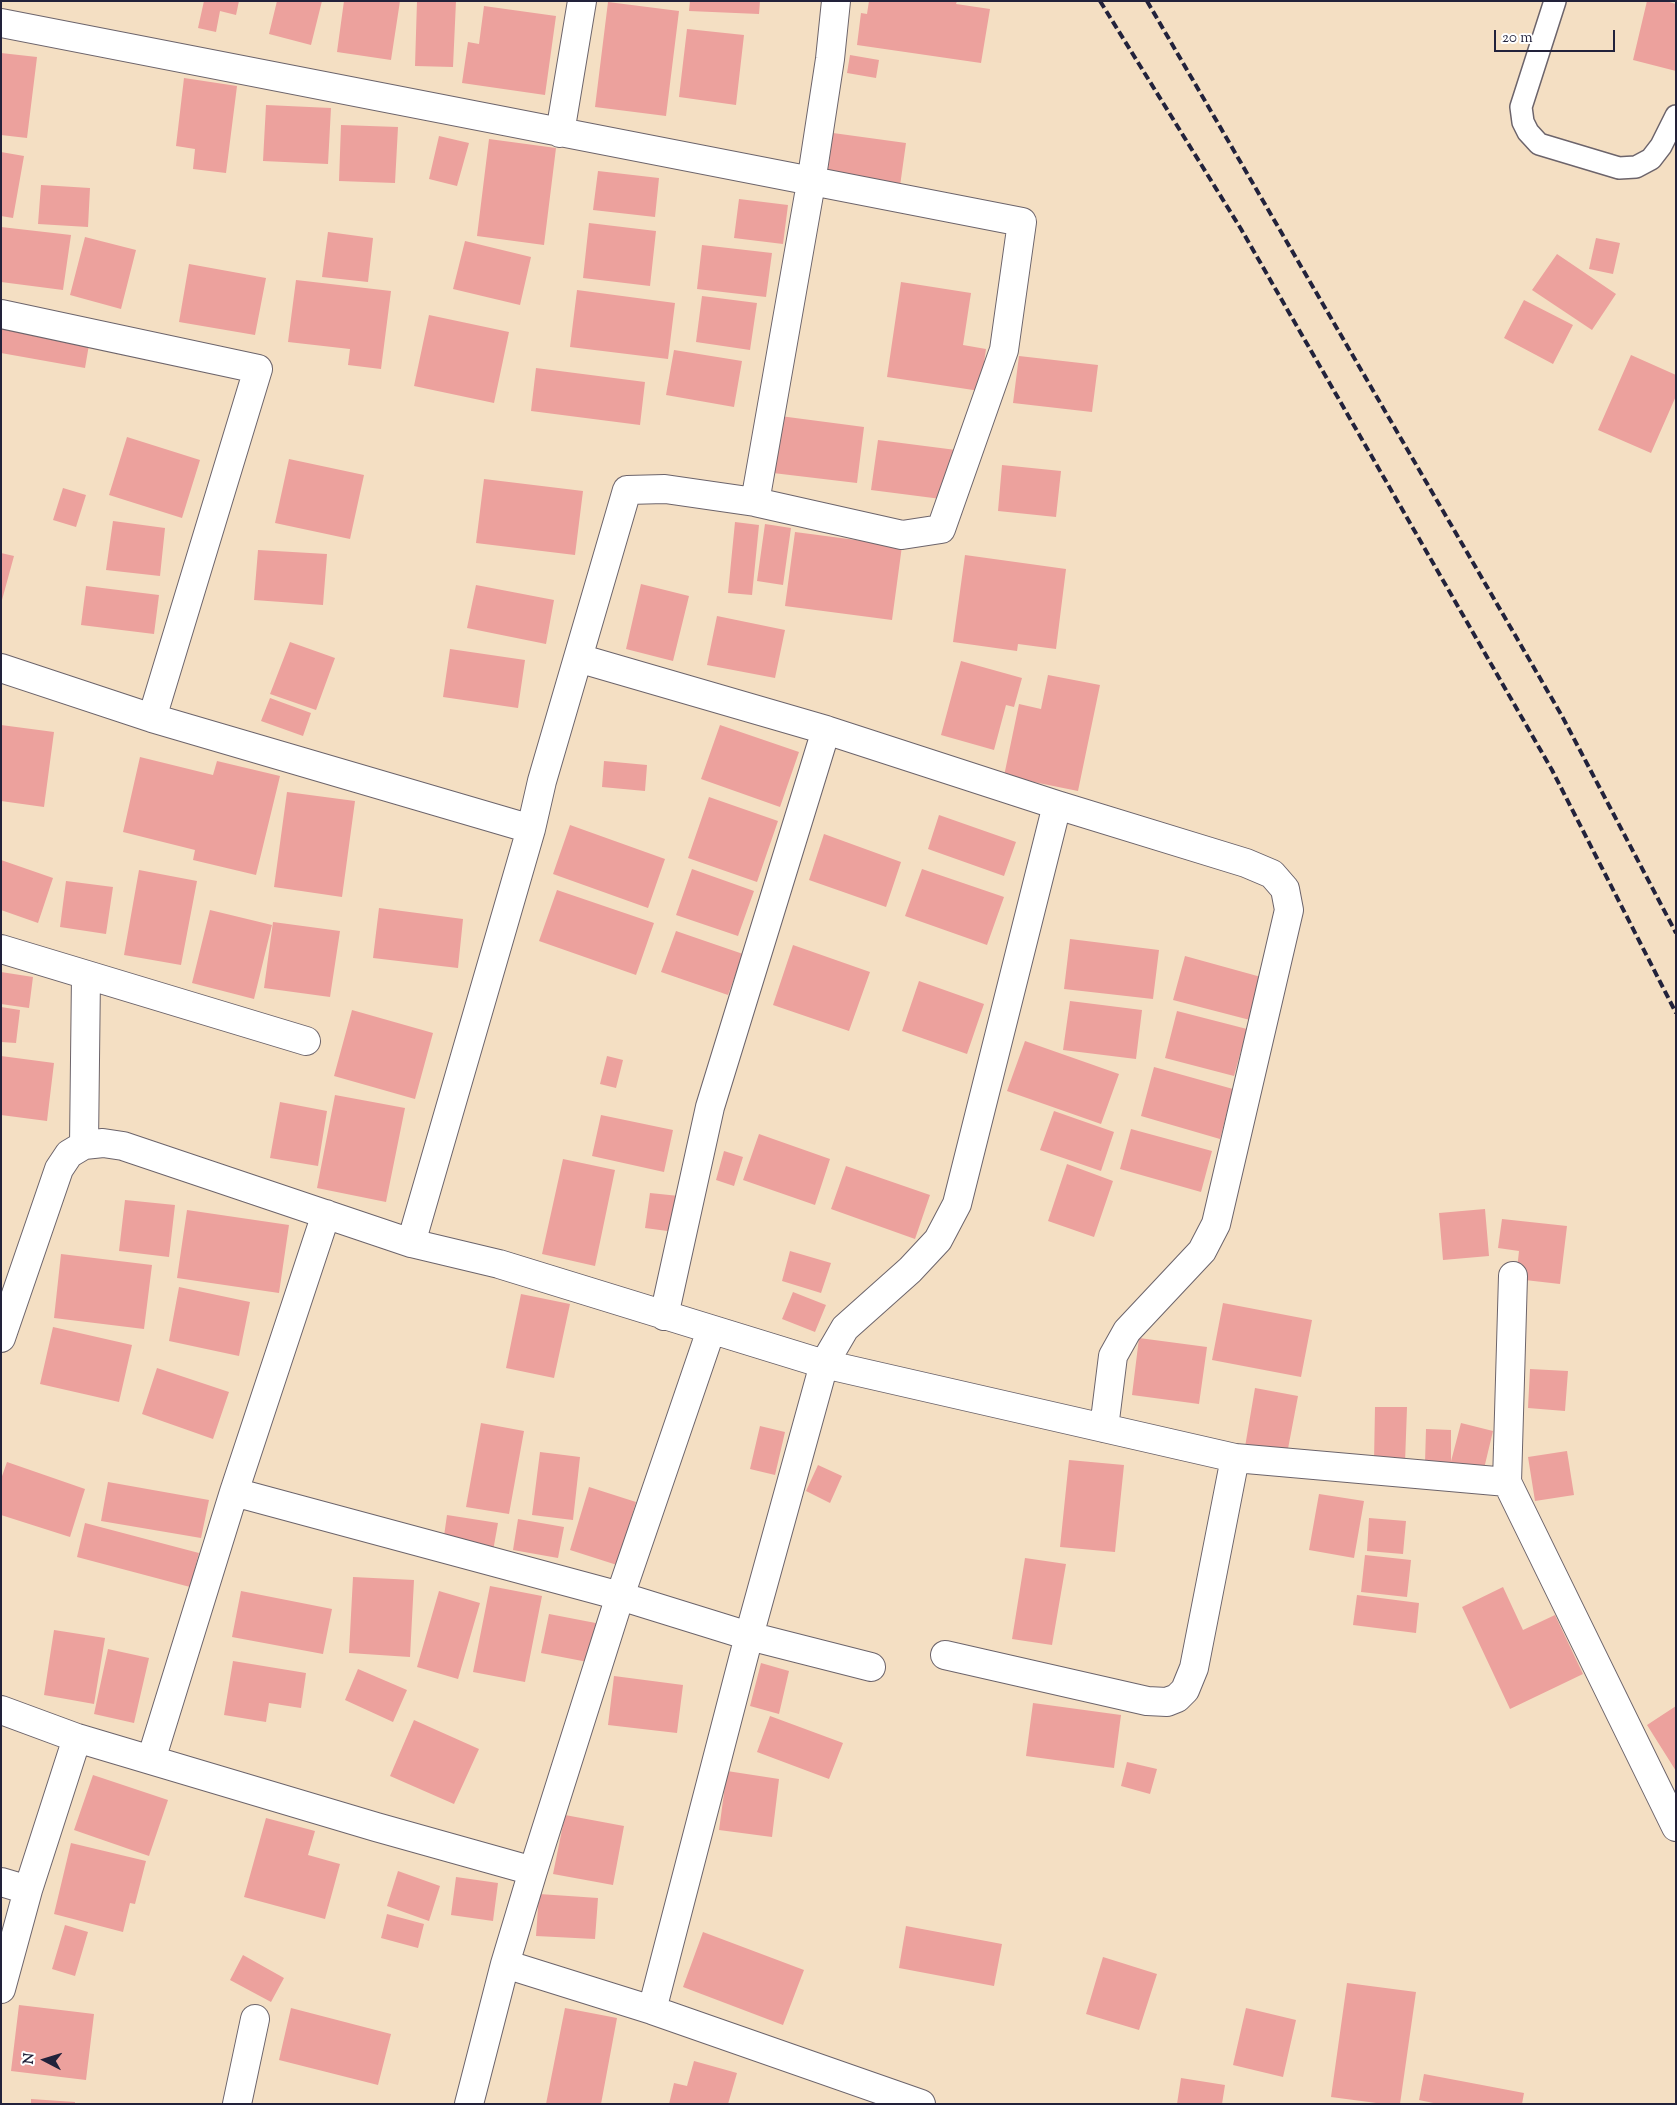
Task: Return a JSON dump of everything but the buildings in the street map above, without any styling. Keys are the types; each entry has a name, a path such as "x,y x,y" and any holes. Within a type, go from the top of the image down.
{"street":[{"path":"560,132 582,1"},
{"path":"755,502 811,182 836,1"},
{"path":"1,23 1022,222 1004,350 941,529 902,535 755,502 664,489 627,490 542,781 531,828 411,1244"},
{"path":"1,314 258,369 152,718"},
{"path":"578,658 826,730 1057,805 1246,863 1272,874 1285,889 1289,910 1216,1224 1202,1251 1126,1331 1113,1356 1104,1428"},
{"path":"1,668 152,718 531,828"},
{"path":"664,1316 710,1107 826,730"},
{"path":"652,2010 749,1636 824,1364 845,1328 910,1270 938,1240 957,1204 1057,805"},
{"path":"1,949 306,1041"},
{"path":"84,1145 86,975"},
{"path":"1,1338 59,1168 69,1154 84,1145 104,1143 123,1146 411,1244 499,1264 824,1364 1235,1458 1507,1482"},
{"path":"152,1760 234,1492 326,1214"},
{"path":"1513,1276 1507,1482 1676,1827"},
{"path":"469,2104 505,1964 534,1871 620,1596 711,1330"},
{"path":"945,1655 1147,1701 1167,1702 1178,1698 1191,1678 1194,1668 1235,1458"},
{"path":"234,1492 620,1596 749,1636 872,1667"},
{"path":"1,1710 77,1738 534,1871"},
{"path":"1,1989 28,1890 77,1738"},
{"path":"1,1882 28,1890"},
{"path":"505,1964 652,2010 922,2104"},
{"path":"237,2104 255,2019"}],"lane":[{"path":"1555,1 1521,107 1523,122 1528,132 1539,144 1619,168 1636,167 1651,158 1661,146 1676,116"}],"railway":[{"path":"1100,1 1241,229 1552,770 1676,1013"},
{"path":"1147,1 1562,716 1676,933"}]}
